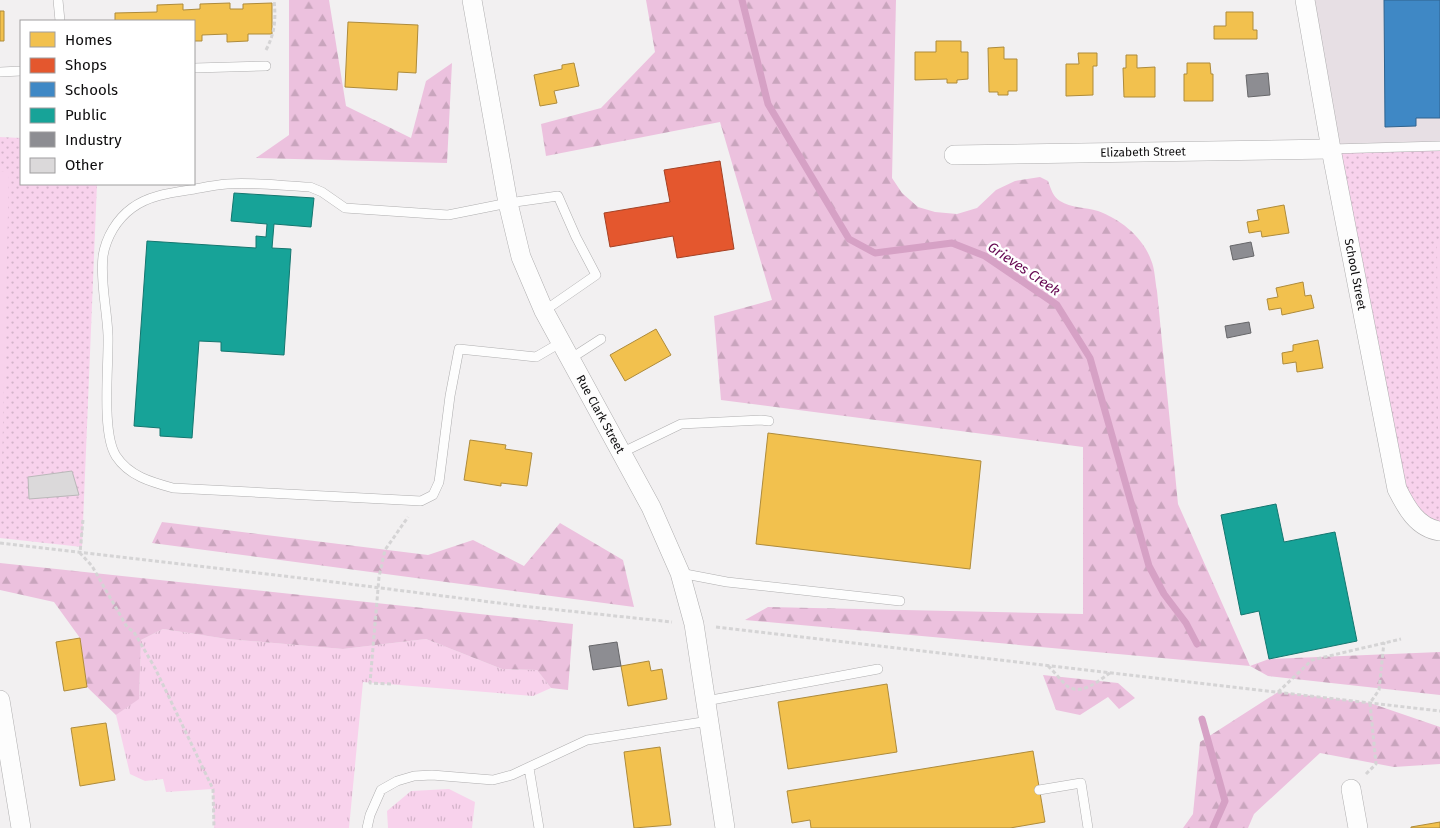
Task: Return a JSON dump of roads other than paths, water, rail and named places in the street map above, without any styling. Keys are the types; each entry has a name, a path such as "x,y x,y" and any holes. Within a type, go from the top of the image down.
{"street":[{"name":"Rue Clark Street","path":"472,0 508,203 521,257 560,343 651,507 680,573 694,624 725,828"},
{"name":"School Street","path":"1305,0 1331,149 1396,489 1409,512 1421,523 1438,531"},
{"name":"Elizabeth Street","path":"954,155 1331,149"},
{"path":"0,700 22,828"},
{"path":"1351,789 1358,828"}],"lane":[{"path":"58,0 60,20"},
{"path":"195,68 266,66"},
{"path":"0,72 20,71"},
{"path":"1331,149 1440,146"},
{"path":"544,311 596,275 576,238 558,196 508,203 448,215 345,208 322,192 310,188 227,184 172,192 147,199 132,208 119,220 109,236 103,254 102,274 109,350 109,440 115,454 123,465 135,475 173,488 421,501 433,495 440,482 450,396 459,349 536,357 560,343"},
{"path":"569,360 600,339"},
{"path":"621,453 680,424 769,421"},
{"path":"680,573 726,582 900,601"},
{"path":"706,701 878,669"},
{"path":"367,828 370,815 381,790 397,781 414,776 432,775 494,780 512,776 587,740 709,721"},
{"path":"529,768 539,828"},
{"path":"1040,790 1081,784 1088,828"}],"waterway":[{"name":"Grieves Creek","path":"742,0 768,104 849,239 875,253 952,243 985,256 1057,305 1090,358 1149,566 1164,594 1186,623 1197,644"},
{"name":"Grieves Creek","path":"1202,719 1225,801 1213,828"}]}
